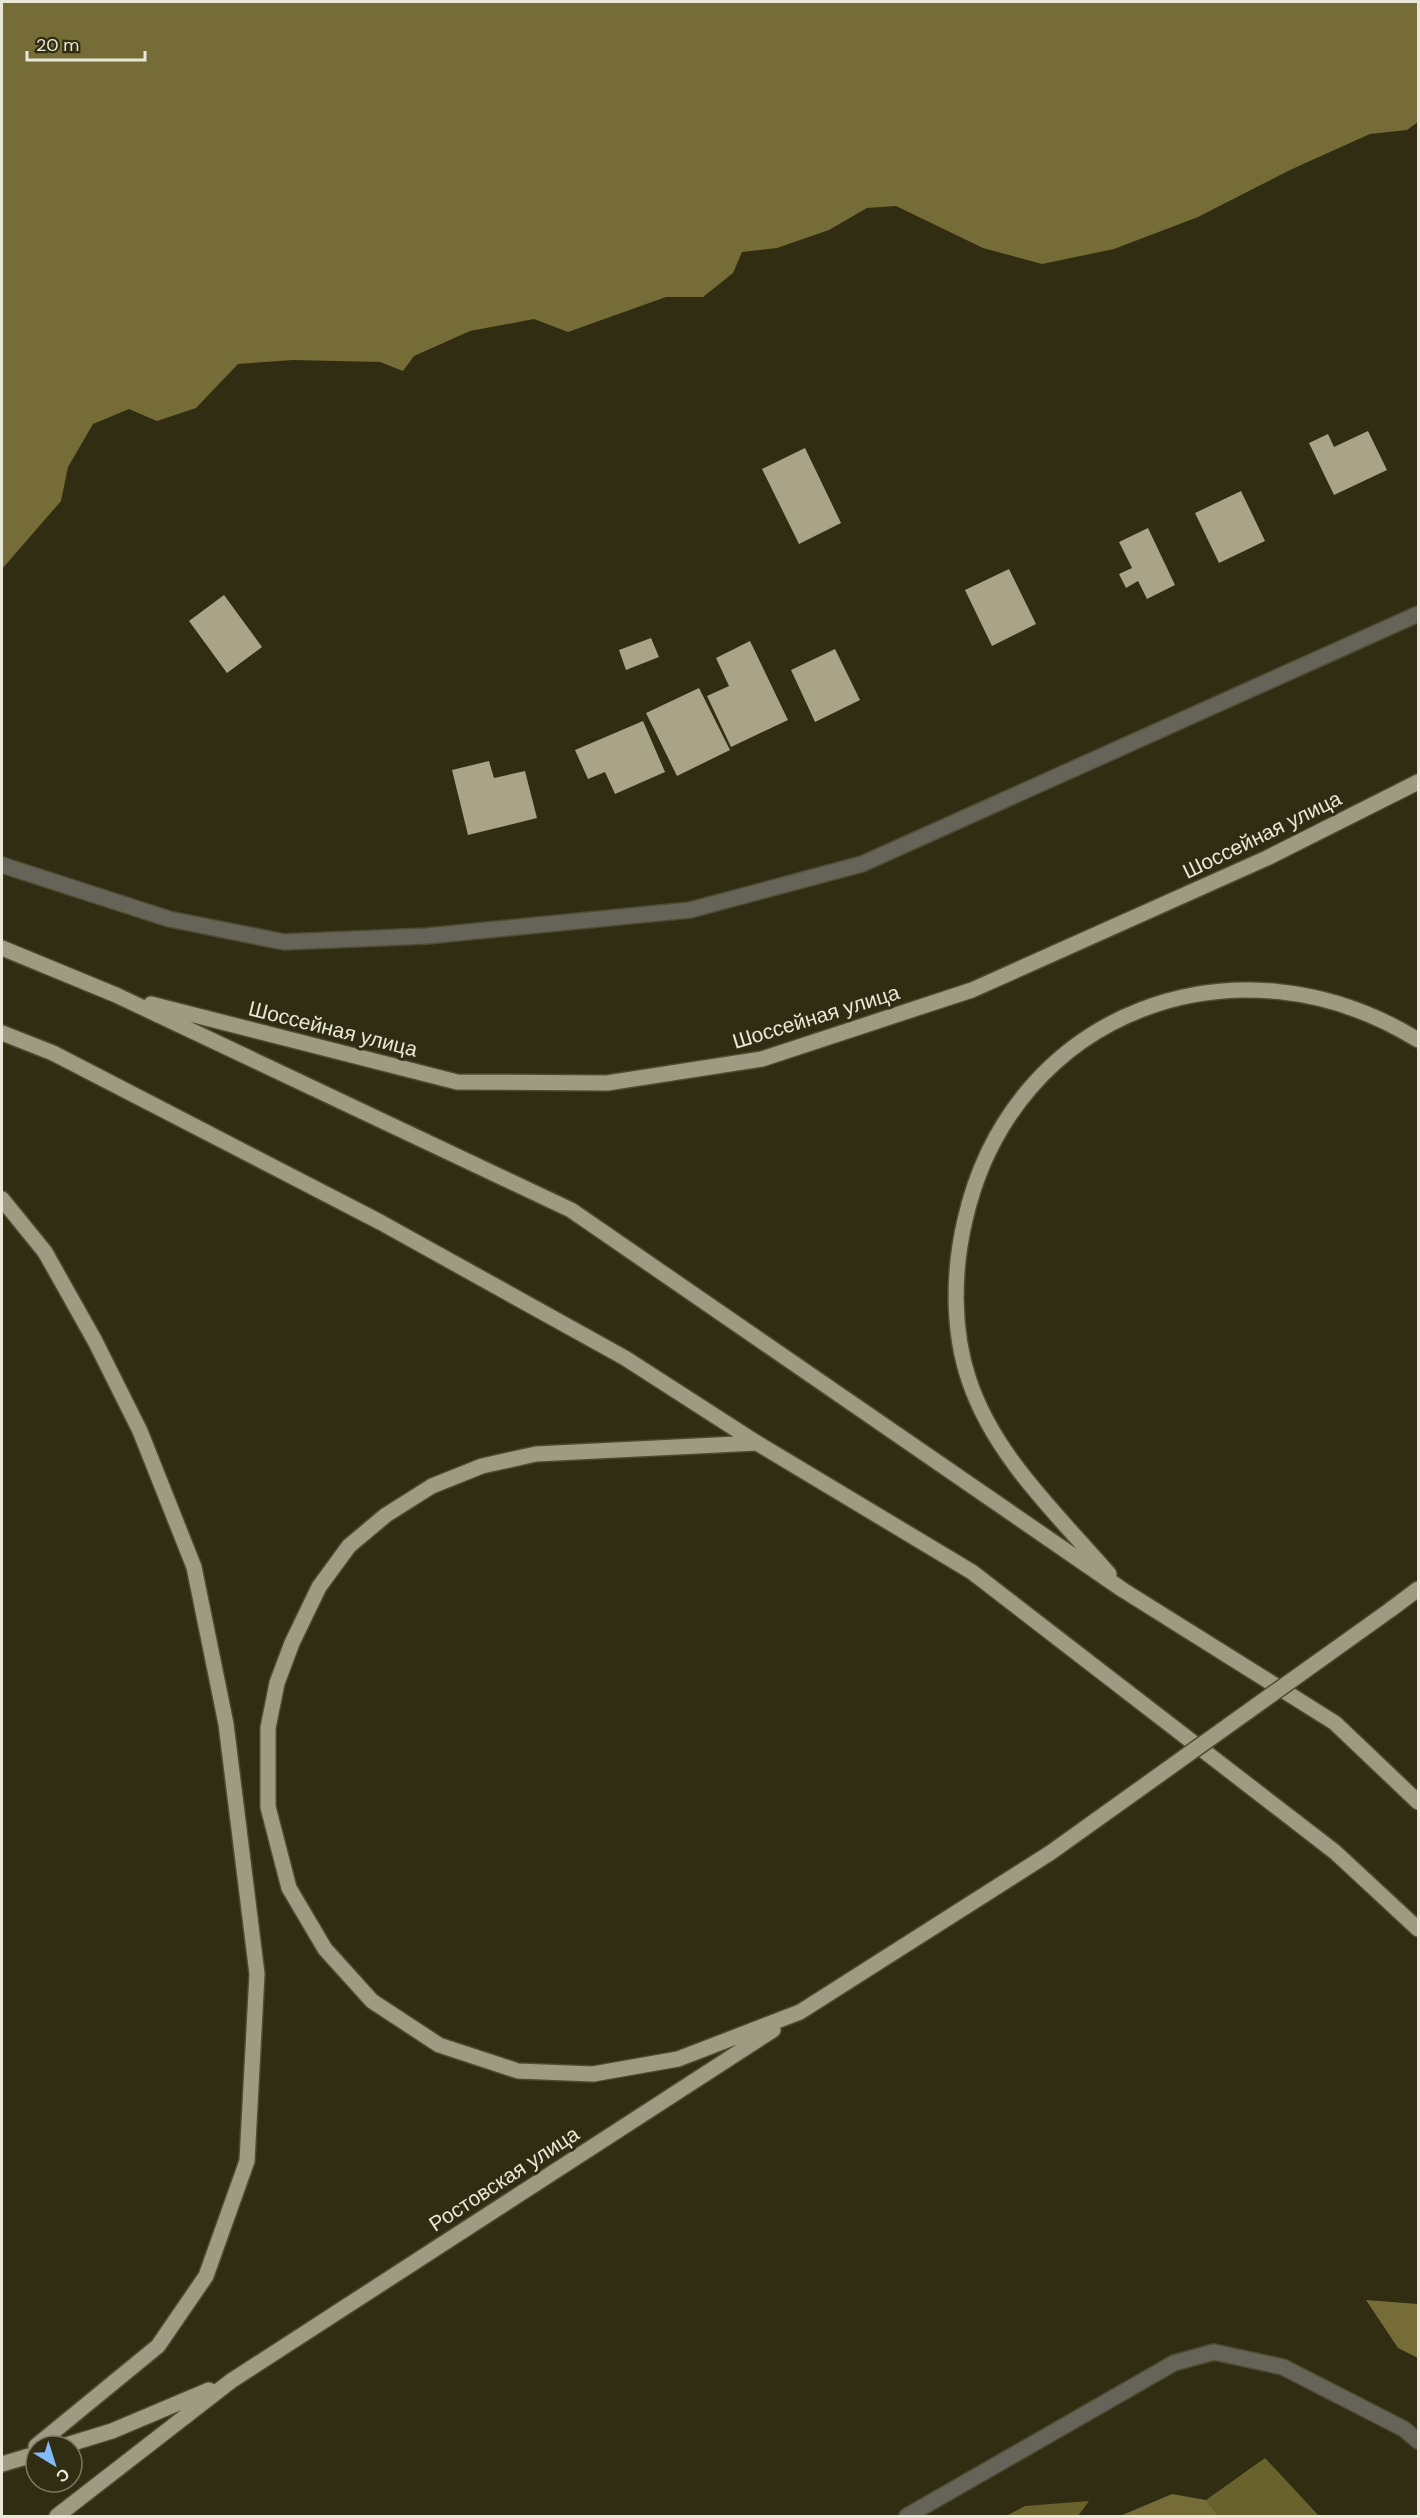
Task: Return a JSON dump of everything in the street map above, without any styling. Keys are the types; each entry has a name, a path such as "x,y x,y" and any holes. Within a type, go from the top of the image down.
{"main road":[{"name":"Шоссейная улица","path":"116,995 457,1082 607,1083 751,1061 972,990 1267,858 1419,782"},
{"path":"2,948 116,995 571,1210 1123,1590 1335,1723 1419,1802"},
{"path":"1123,1590 1014,1464 985,1418 968,1379 957,1317 957,1254 970,1197 992,1144 1023,1096 1062,1058 1109,1023 1152,1003 1190,994 1251,988 1299,994 1351,1008 1401,1029 1419,1040"},
{"path":"2,1033 52,1053 380,1222 625,1358 757,1443 972,1572 1335,1852 1419,1929"},
{"path":"2,1199 45,1252 95,1341 140,1431 194,1567 226,1724 257,1974 248,2161 206,2276 158,2346 51,2434"},
{"path":"757,1443 536,1454 482,1466 432,1486 386,1515 349,1546 320,1587 292,1642 277,1683 268,1728 268,1807 289,1888 325,1949 372,2001 439,2045 518,2071 593,2074 678,2059 800,2012 1050,1853 1419,1589"},
{"name":"Ростовская улица","path":"231,2381 800,2012"},
{"path":"84,2440 112,2431 231,2381"},
{"path":"57,2517 231,2381"},
{"path":"2,2464 24,2458"}],"street":[{"path":"2,866 169,919 284,942 427,936 690,910 862,864 1419,614"},
{"path":"907,2517 1174,2363 1214,2352 1283,2367 1404,2429 1419,2441"}],"shaded area":[{"path":"2,2 1418,2 1418,122 1407,130 1370,134 1290,170 1198,217 1114,249 1042,264 983,248 896,206 867,208 829,230 777,248 742,252 733,273 703,297 666,297 568,332 534,319 470,331 414,356 403,371 380,362 293,360 238,364 196,408 157,421 129,409 93,424 68,467 61,501 2,569"},
{"path":"1366,2300 1418,2304 1418,2358 1398,2348"},
{"path":"1265,2458 1319,2516 1219,2516 1206,2500"},
{"path":"1172,2494 1206,2500 1219,2516 1120,2516"},
{"path":"1089,2501 1078,2516 1006,2516 1025,2506"}],"building":[{"path":"1368,431 1387,470 1334,495 1309,443 1328,434 1334,447"},
{"path":"805,448 841,523 799,544 762,469"},
{"path":"1241,491 1265,541 1219,563 1195,513"},
{"path":"1148,528 1175,585 1147,599 1138,581 1126,588 1119,574 1132,568 1119,542"},
{"path":"1009,569 1036,624 992,646 965,590"},
{"path":"224,595 262,647 227,673 189,621"},
{"path":"651,638 659,657 626,670 619,650"},
{"path":"750,641 788,720 731,747 707,696 729,686 716,658"},
{"path":"835,649 860,700 815,722 791,670"},
{"path":"699,688 730,750 677,776 646,713"},
{"path":"643,721 665,772 615,794 605,772 588,779 575,750"},
{"path":"489,761 494,778 525,771 537,818 468,835 452,770"}]}
